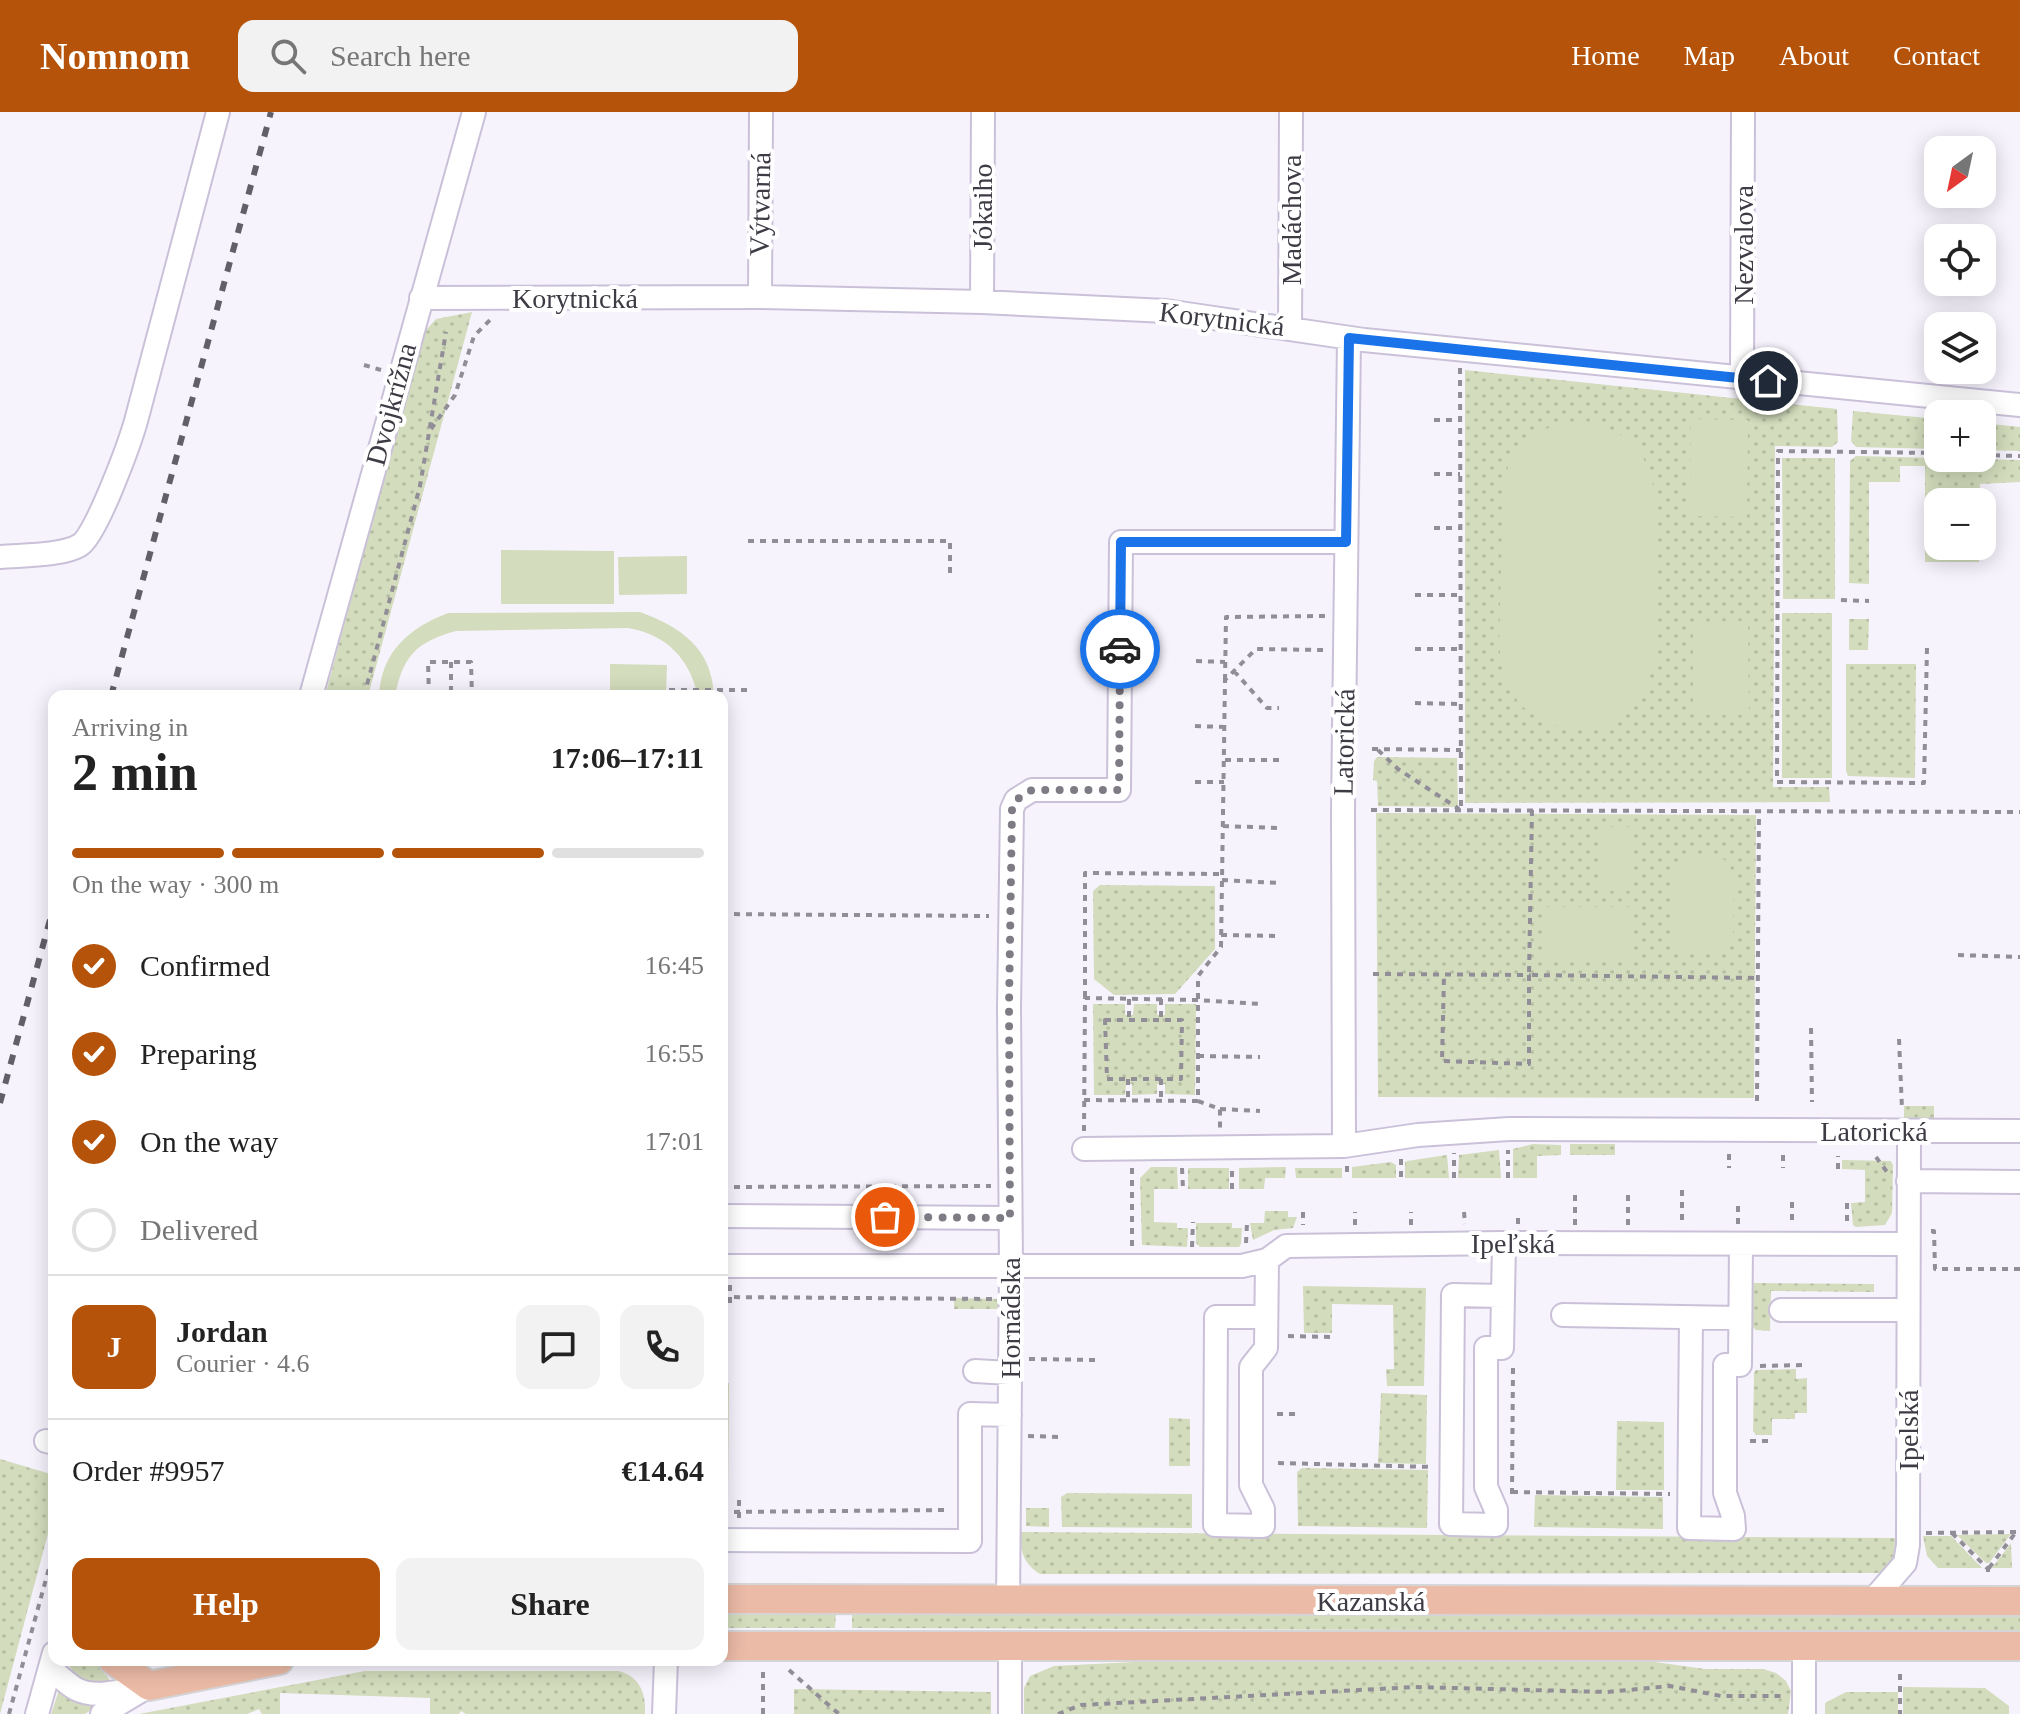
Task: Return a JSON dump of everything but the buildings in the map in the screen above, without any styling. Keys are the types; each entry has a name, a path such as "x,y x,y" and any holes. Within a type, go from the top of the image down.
{"main road":[{"name":"Kazanská","path":"728,1599 2020,1601"},
{"name":"Kazanská","path":"728,1646 2020,1646"},
{"path":"121,1666 149,1686 249,1666"}],"street":[{"path":"0,557 65,550 80,546 91,536 136,421 218,112"},
{"name":"Dvojkrížna","path":"313,690 474,112"},
{"name":"Výtvarná","path":"760,297 761,112"},
{"name":"Jókaiho","path":"982,302 983,112"},
{"name":"Madáchova","path":"1290,328 1291,112"},
{"name":"Nezvalova","path":"1742,379 1743,112"},
{"name":"Korytnická","path":"421,298 760,297 982,302 1166,311 1349,338 2020,405"},
{"name":"Latorická","path":"1345,1155 1349,338"},
{"name":"Hornádska","path":"1008,1601 1010,1415 1016,1366 1010,1218 1012,809 1016,800 1032,790 1119,790 1121,542 1346,542"},
{"name":"Latorická","path":"1084,1142 1345,1155 1418,1135 1509,1129 2020,1131"},
{"path":"1907,1244 1909,1131"},
{"name":"Latorická","path":"1908,1181 2020,1182"},
{"path":"728,1216 1010,1218"},
{"path":"1691,1318 1689,1528 1734,1529 1725,1493 1725,1365 1740,1365 1740,1237"},
{"name":"Ipeľská","path":"728,1266 1242,1266 1267,1260 1286,1246 1740,1237 1907,1244"},
{"path":"1503,1296 1453,1295 1451,1524 1496,1525 1496,1510 1486,1487 1486,1348 1502,1348 1503,1296 1504,1243"},
{"name":"Ipelská","path":"1871,1602 1905,1563 1908,1545 1907,1244"},
{"path":"1267,1260 1272,1326 1266,1348 1251,1367 1251,1485 1263,1509 1263,1526 1215,1525 1216,1317 1272,1326"},
{"path":"1781,1310 1908,1310"},
{"path":"1563,1315 1740,1318"},
{"path":"975,1371 1016,1366"},
{"path":"728,1540 970,1541 970,1414 1010,1415"},
{"path":"1010,1646 1010,1714"},
{"path":"1804,1646 1804,1714"},
{"path":"37,1714 50,1666"},
{"path":"57,1666 74,1688 86,1692 98,1694 149,1686"},
{"path":"664,1714 666,1666"},
{"path":"102,1714 149,1686"}],"path":[{"path":"430,431 455,395 474,336 492,318"},
{"path":"366,690 420,486 446,332"},
{"path":"364,365 383,370"},
{"path":"1460,367 1461,810"},
{"path":"1434,420 1460,420"},
{"path":"1924,453 1778,451 1777,782 1924,783 1927,648"},
{"path":"1996,455 2020,456"},
{"path":"1434,474 1460,474"},
{"path":"1434,528 1460,528"},
{"path":"748,541 950,541 950,574"},
{"path":"1415,595 1460,595"},
{"path":"1841,600 1869,601"},
{"path":"1198,1101 1198,976 1221,947 1226,617 1331,616"},
{"path":"1225,680 1256,649 1330,650"},
{"path":"1415,649 1460,649"},
{"path":"1196,661 1225,662"},
{"path":"429,690 428,662 471,662 472,690"},
{"path":"451,662 451,690"},
{"path":"1234,671 1267,708 1279,708"},
{"path":"669,690 747,690"},
{"path":"1415,703 1460,704"},
{"path":"1195,726 1225,727"},
{"path":"1461,750 1375,749 1398,769 1461,810"},
{"path":"1225,760 1279,760"},
{"path":"1195,782 1224,782"},
{"path":"1371,810 2020,812"},
{"path":"1444,975 1442,1061 1529,1064 1532,810"},
{"path":"1757,1101 1759,810"},
{"path":"1223,826 1279,828"},
{"path":"1084,1142 1085,873 1222,877 1279,883"},
{"path":"728,914 989,916"},
{"path":"1221,935 1279,936"},
{"path":"1958,955 2020,957"},
{"path":"1373,974 1758,978"},
{"path":"1085,998 1260,1004"},
{"path":"1129,999 1129,1020"},
{"path":"1161,999 1161,1020"},
{"path":"1105,1020 1161,1020 1182,1020 1181,1079 1107,1079 1105,1020"},
{"path":"1811,1028 1812,1102"},
{"path":"1899,1039 1901,1102"},
{"path":"1198,1056 1260,1057"},
{"path":"1128,1079 1128,1100"},
{"path":"1161,1079 1161,1101"},
{"path":"1084,1100 1198,1101 1220,1109 1260,1111"},
{"path":"1220,1109 1221,1140"},
{"path":"1508,1143 1508,1178"},
{"path":"1454,1150 1454,1178"},
{"path":"1729,1154 1729,1168"},
{"path":"1345,1155 1347,1178"},
{"path":"1783,1155 1783,1168"},
{"path":"1838,1156 1838,1169"},
{"path":"1401,1157 1401,1178"},
{"path":"1182,1165 1183,1189"},
{"path":"1232,1165 1232,1189"},
{"path":"1132,1166 1132,1250"},
{"path":"728,1187 1010,1186"},
{"path":"1575,1190 1575,1231"},
{"path":"1627,1231 1628,1190"},
{"path":"1682,1190 1683,1231"},
{"path":"1738,1202 1740,1237"},
{"path":"1792,1202 1792,1231"},
{"path":"1847,1203 1847,1230"},
{"path":"1303,1212 1303,1231"},
{"path":"1355,1212 1355,1231"},
{"path":"1192,1249 1193,1222"},
{"path":"1246,1249 1247,1223"},
{"path":"1934,1231 1935,1269 2020,1269"},
{"path":"728,1299 1011,1299"},
{"path":"1272,1326 1335,1337"},
{"path":"1016,1366 1097,1360"},
{"path":"1513,1365 1513,1500"},
{"path":"1750,1366 1807,1365"},
{"path":"1277,1414 1299,1414"},
{"path":"1021,1436 1061,1437"},
{"path":"1750,1441 1772,1441"},
{"path":"1278,1463 1451,1467"},
{"path":"1512,1492 1689,1494"},
{"path":"739,1500 739,1512"},
{"path":"728,1512 959,1510"},
{"path":"1920,1533 2018,1532"},
{"path":"1952,1533 1988,1571 2018,1532"},
{"path":"9,1714 48,1572"},
{"path":"763,1670 763,1714"},
{"path":"789,1670 839,1714"},
{"path":"1900,1674 1900,1714"},
{"path":"1058,1714 1081,1705 1415,1687 1607,1692 1670,1686 1721,1696 1787,1696"}],"green space":[{"path":"472,312 370,690 327,690 425,331 436,319"},
{"path":"1465,370 1837,409 1838,442 1832,447 1775,446 1773,787 1829,787 1830,802 1465,803"},
{"path":"1853,411 1924,418 1924,449 1856,447 1851,441"},
{"path":"1691,419 1748,420 1747,517 1690,516"},
{"path":"1582,420 1612,430 1633,444 1652,479 1656,496 1654,660 1647,688 1627,712 1603,727 1573,730 1543,722 1519,704 1506,678 1499,648 1503,491 1509,462 1529,438 1554,425"},
{"path":"1996,424 2020,427 2020,451 1996,450"},
{"path":"1856,456 1924,458 1924,466 1900,466 1900,482 1869,482 1869,584 1849,583 1850,461"},
{"path":"1782,458 1835,458 1835,599 1783,599"},
{"path":"1996,459 2020,460 2020,482 1980,484 1980,488 1925,488 1925,472 1996,472"},
{"path":"501,550 614,551 614,604 501,604"},
{"path":"687,556 687,594 619,595 618,557"},
{"path":"1925,560 1979,560 1979,562"},
{"path":"640,612 669,625 692,642 707,665 713,690 696,690 689,670 674,650 654,636 628,628 456,631 421,646 407,661 396,690 380,690 391,654 421,626 448,613"},
{"path":"1782,613 1832,613 1832,778 1782,778"},
{"path":"1849,619 1869,619 1868,650 1849,650"},
{"path":"1748,621 1749,715 1693,715 1693,622"},
{"path":"610,664 667,665 666,690 610,690"},
{"path":"1846,664 1916,664 1915,778 1848,776"},
{"path":"1377,757 1457,758 1458,807 1378,806 1377,781 1373,780"},
{"path":"1376,813 1756,815 1754,1098 1378,1097"},
{"path":"1601,827 1634,827 1634,891 1601,891"},
{"path":"1683,857 1725,860 1734,874 1733,939 1726,948 1717,952 1684,951 1676,947 1670,938 1673,867"},
{"path":"1100,885 1215,886 1215,949 1175,994 1114,995 1094,979 1093,891"},
{"path":"1546,907 1632,907 1632,961 1546,961"},
{"path":"1093,1004 1125,1004 1125,1015 1133,1015 1134,1004 1157,1004 1157,1015 1165,1015 1165,1004 1196,1004 1195,1095 1165,1094 1165,1084 1157,1084 1157,1094 1132,1095 1132,1084 1126,1084 1125,1095 1094,1095"},
{"path":"1904,1106 1934,1106 1934,1122 1904,1122"},
{"path":"1533,1144 1561,1145 1561,1155 1537,1156 1537,1178 1513,1178 1513,1149"},
{"path":"1570,1144 1615,1144 1615,1155 1570,1155"},
{"path":"1499,1150 1501,1178 1458,1178 1459,1155"},
{"path":"1447,1155 1449,1178 1405,1178 1405,1162"},
{"path":"1842,1160 1891,1161 1892,1213 1885,1225 1853,1225 1851,1203 1865,1202 1865,1170 1842,1169"},
{"path":"1391,1162 1396,1165 1396,1178 1352,1178 1352,1167"},
{"path":"1151,1167 1177,1167 1178,1189 1154,1189 1154,1222 1177,1223 1177,1228 1188,1228 1187,1247 1142,1245 1140,1178"},
{"path":"1286,1167 1285,1178 1265,1178 1264,1189 1239,1189 1239,1168"},
{"path":"1188,1168 1229,1168 1229,1189 1188,1189"},
{"path":"1295,1168 1342,1168 1342,1178 1296,1178"},
{"path":"1265,1211 1288,1211 1288,1217 1297,1217 1293,1228 1274,1230 1253,1240 1250,1223 1264,1223"},
{"path":"1196,1223 1232,1223 1232,1228 1242,1228 1241,1244 1239,1247 1200,1247 1196,1243"},
{"path":"1753,1283 1874,1284 1874,1292 1771,1291 1770,1331 1756,1330 1753,1327"},
{"path":"1303,1286 1426,1288 1424,1386 1387,1386 1386,1369 1394,1369 1393,1305 1332,1304 1332,1333 1304,1333"},
{"path":"954,1298 1000,1299 1000,1309 954,1309"},
{"path":"1796,1369 1796,1379 1807,1378 1807,1413 1795,1413 1795,1419 1772,1419 1772,1435 1756,1435 1753,1431 1754,1373 1756,1370"},
{"path":"728,1383 729,1383 728,1500"},
{"path":"1381,1393 1427,1395 1426,1464 1378,1463"},
{"path":"1169,1418 1190,1419 1190,1466 1169,1466"},
{"path":"1617,1421 1664,1422 1664,1490 1616,1490"},
{"path":"0,1459 48,1473 48,1534 0,1714"},
{"path":"1302,1468 1428,1470 1427,1528 1298,1526 1297,1472"},
{"path":"1067,1493 1192,1494 1192,1528 1062,1527 1061,1497"},
{"path":"1535,1495 1663,1497 1663,1529 1534,1527"},
{"path":"1026,1508 1049,1508 1049,1527 1026,1526"},
{"path":"1021,1532 1895,1538 1892,1558 1881,1573 1040,1574 1024,1556"},
{"path":"2011,1534 1989,1563 1957,1535"},
{"path":"1923,1536 1951,1536 1982,1568 1938,1568 1927,1556"},
{"path":"2011,1543 2012,1568 1992,1568"},
{"path":"728,1612 836,1612 835,1628 728,1628"},
{"path":"852,1612 2020,1617 2020,1632 852,1628"},
{"path":"1612,1656 1705,1669 1763,1669 1776,1673 1786,1681 1791,1691 1788,1714 1024,1714 1024,1688 1030,1676 1054,1666 1175,1660"},
{"path":"70,1666 98,1666 110,1680 90,1681"},
{"path":"365,1671 619,1671 637,1682 644,1699 645,1714 466,1714 461,1711 459,1714 430,1714 430,1698 280,1693 280,1714 262,1714 259,1709 247,1714 139,1714"},
{"path":"1903,1687 1985,1688 2009,1706 2009,1714 1903,1714"},
{"path":"794,1689 991,1692 991,1714 794,1714"},
{"path":"59,1690 98,1704 85,1714 51,1714"},
{"path":"1846,1692 1898,1692 1898,1714 1825,1714 1825,1703"}],"railway":[{"path":"113,690 271,112"},
{"path":"0,1103 48,927"}],"way so far":[{"path":"885,1217 1010,1218 1012,809 1016,800 1032,790 1119,790 1120,649"}],"route":[{"path":"1120,649 1121,542 1346,542 1349,338 1768,381"}]}
